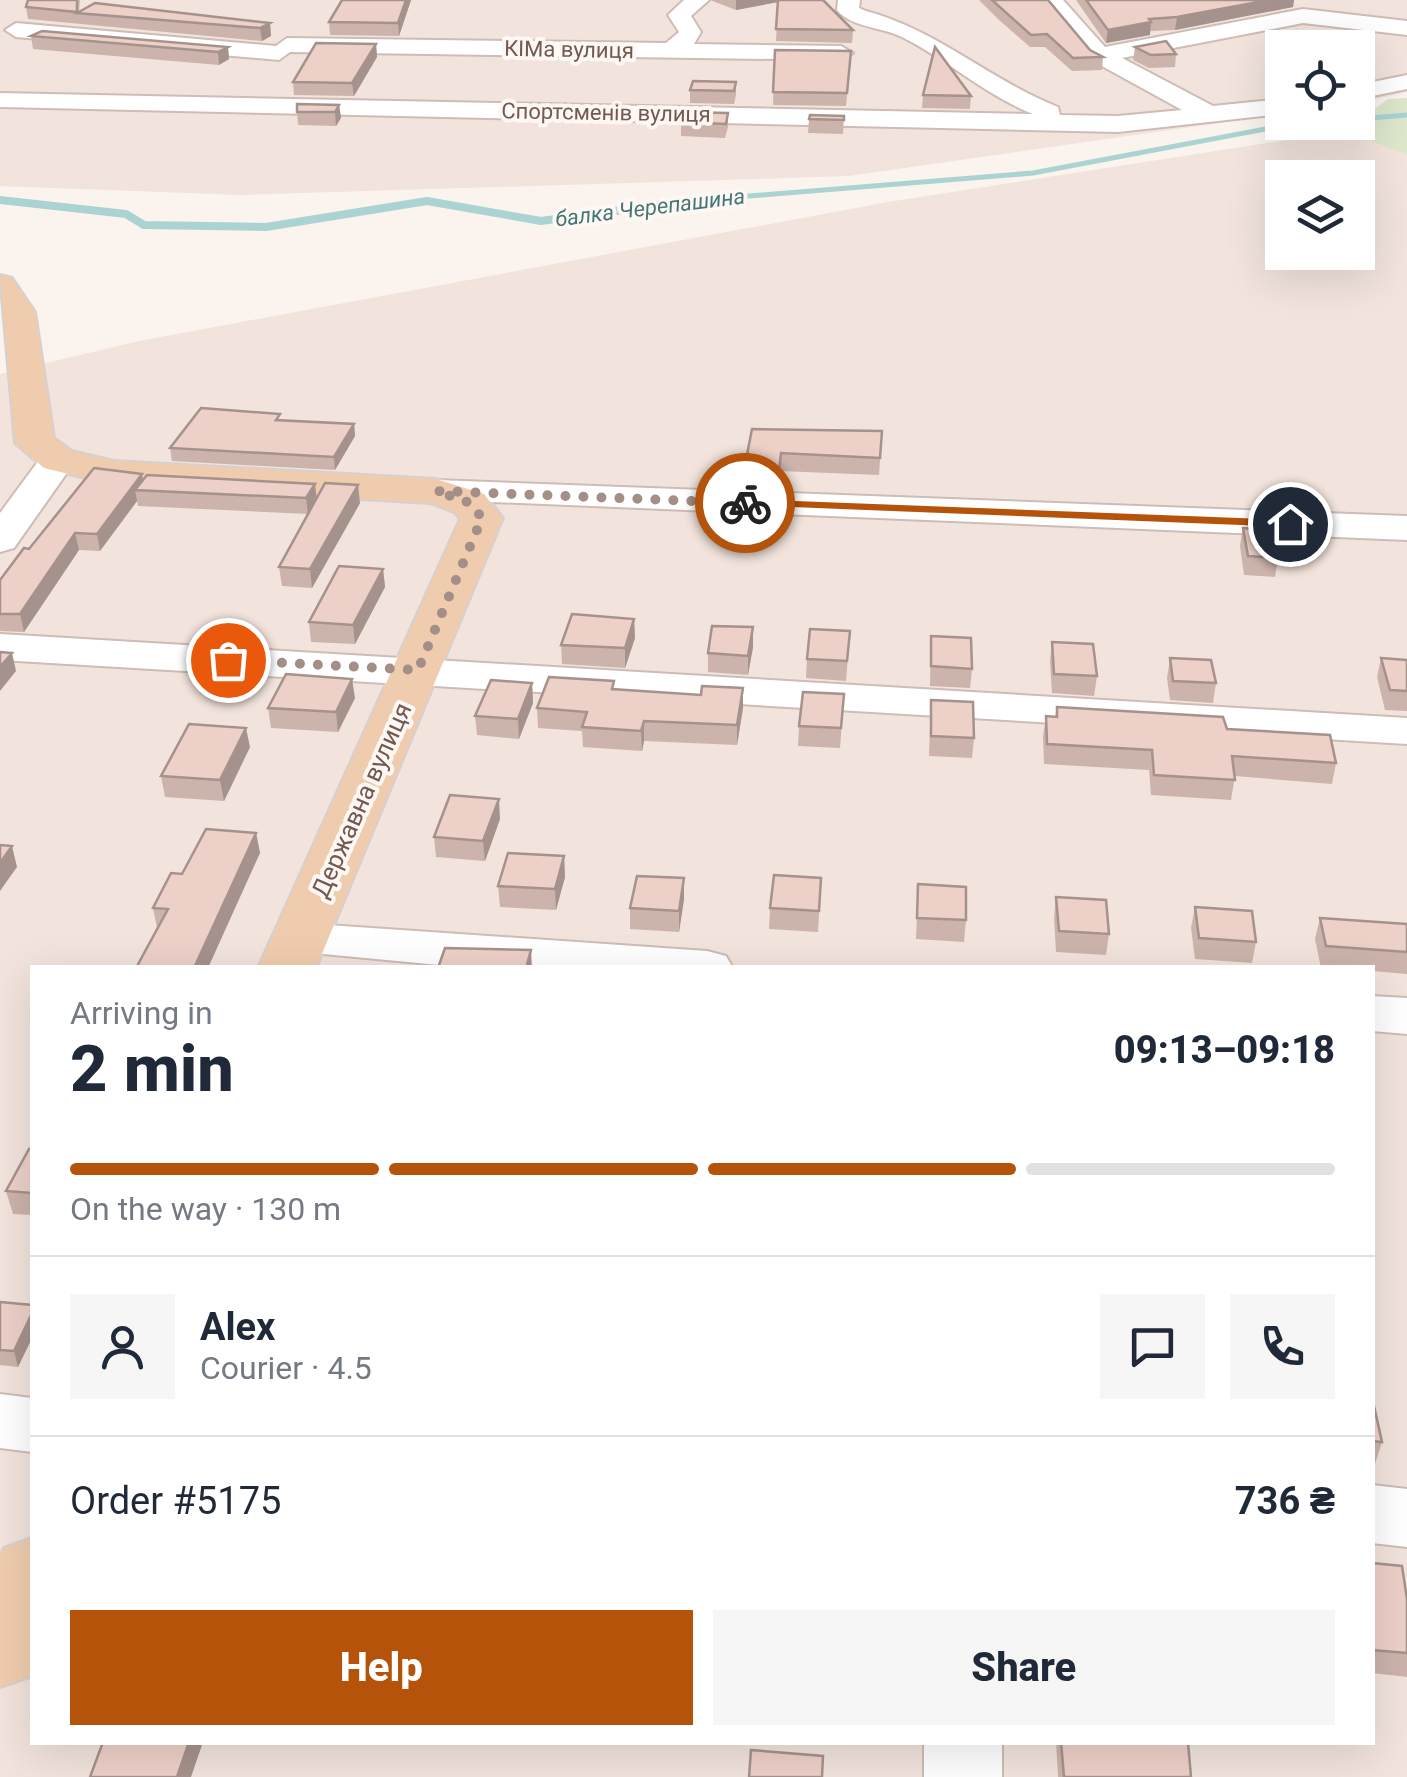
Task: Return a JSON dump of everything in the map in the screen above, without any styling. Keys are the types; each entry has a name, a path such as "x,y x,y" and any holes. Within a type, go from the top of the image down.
{"main road":[{"path":"0,286 18,312 36,442 58,460 114,473 436,491"},
{"path":"0,376 20,336"},
{"name":"Державна вулиця","path":"293,953 482,518 470,503 436,491"},
{"path":"0,1651 30,1577"}],"street":[{"path":"671,50 682,46 690,32 679,15 698,0"},
{"path":"849,0 848,10 854,15 893,25 1014,100 1081,122"},
{"path":"1052,0 1099,54 1212,116"},
{"path":"1285,0 1304,16"},
{"path":"8,24 49,11"},
{"path":"235,105 283,49 294,15"},
{"path":"1099,54 1304,16 1407,28"},
{"name":"КІМа вулиця","path":"8,24 283,49 851,53"},
{"path":"1375,89 1407,82"},
{"name":"Спортсменів вулиця","path":"0,100 1081,122 1212,116 1265,109"},
{"path":"0,540 58,460"},
{"path":"436,491 1407,528"},
{"path":"0,647 1407,730"},
{"path":"293,953 624,965"},
{"path":"1375,1013 1407,1016"},
{"path":"0,1421 30,1425"},
{"path":"1375,1514 1407,1518"},
{"path":"963,1777 964,1745"}],"shaded area":[{"path":"0,0 1407,0 1407,92 1375,99 1375,30 1265,30 1265,116 849,176 241,195 0,186"},
{"path":"1287,140 1368,140 1407,155 1407,1777 0,1777 0,374 139,341 888,202"}],"green space":[{"path":"1407,98 1407,155 1368,140 1375,140 1375,109 1388,99"}],"building":[{"path":"28,0 77,0 77,12 26,7"},
{"path":"342,0 406,0 398,23 329,22"},
{"path":"778,0 823,0 853,30 776,29"},
{"path":"992,0 1048,0 1090,50 1103,57 1073,58 1047,34 1031,35"},
{"path":"1086,0 1269,0 1149,19 1151,22 1108,30"},
{"path":"95,3 270,23 260,28 77,13"},
{"path":"42,31 228,47 218,52 31,36"},
{"path":"1166,41 1176,54 1151,55 1135,47"},
{"path":"316,43 376,44 352,83 293,82"},
{"path":"935,47 971,96 923,95"},
{"path":"775,50 851,51 847,93 773,92"},
{"path":"693,81 736,82 734,91 690,90"},
{"path":"297,104 339,105 335,112 297,112"},
{"path":"684,112 728,113 726,124 681,122"},
{"path":"810,115 844,116 844,120 809,119"},
{"path":"201,408 280,414 276,420 354,424 334,457 170,448"},
{"path":"752,429 882,431 880,458 781,453 779,471 744,470"},
{"path":"94,468 142,474 97,534 75,533 20,614 0,614 0,580"},
{"path":"147,475 315,484 306,498 135,490"},
{"path":"325,483 358,485 310,569 279,567"},
{"path":"739,498 775,499 772,519 735,517"},
{"path":"1243,528 1272,530 1278,558 1248,556"},
{"path":"339,566 383,569 353,625 309,622"},
{"path":"572,614 634,619 625,648 561,645"},
{"path":"712,626 753,627 748,656 708,653"},
{"path":"810,629 850,631 847,661 807,659"},
{"path":"931,636 971,638 972,669 931,666"},
{"path":"1052,642 1093,644 1097,676 1054,674"},
{"path":"0,652 12,653 0,667"},
{"path":"1170,658 1211,660 1216,683 1173,681"},
{"path":"1381,658 1407,660 1407,691 1390,690"},
{"path":"286,674 352,679 336,712 268,708"},
{"path":"549,677 614,681 612,689 701,695 702,686 743,688 737,725 644,721 641,731 582,727 587,712 537,708"},
{"path":"491,680 532,683 518,719 475,716"},
{"path":"803,692 844,694 841,728 799,726"},
{"path":"931,700 973,702 974,738 931,736"},
{"path":"1057,707 1223,717 1227,729 1330,735 1336,763 1232,756 1235,780 1154,775 1152,750 1047,744 1046,716 1057,717"},
{"path":"189,724 246,728 220,780 161,776"},
{"path":"450,795 499,799 483,841 434,837"},
{"path":"206,829 256,833 195,965 138,965 168,909 153,908 171,873 182,874"},
{"path":"0,845 12,846 0,863"},
{"path":"508,853 564,856 555,889 498,886"},
{"path":"774,875 821,878 819,911 770,908"},
{"path":"637,876 684,878 679,911 630,908"},
{"path":"918,884 966,887 966,920 917,918"},
{"path":"1056,897 1106,900 1109,934 1059,931"},
{"path":"1195,907 1252,911 1256,942 1199,938"},
{"path":"1320,918 1407,924 1407,952 1326,946"},
{"path":"445,948 531,950 527,965 439,965"},
{"path":"29,1149 30,1149 30,1193 6,1191"},
{"path":"0,1302 30,1305 30,1317 14,1351 0,1350"},
{"path":"1375,1410 1382,1442 1375,1441"},
{"path":"1375,1563 1402,1566 1407,1599 1407,1653 1375,1650"},
{"path":"102,1745 188,1745 177,1777 90,1777"},
{"path":"1061,1745 1188,1745 1191,1777 1064,1777"},
{"path":"751,1750 823,1756 822,1777 749,1777"}],"waterway":[{"name":"балка Черепашина","path":"1375,118 1407,115"},
{"name":"балка Черепашина","path":"695,200 1033,173 1265,129"},
{"name":"балка Черепашина","path":"695,200 705,199"},
{"name":"балка Черепашина","path":"10,201 0,200 126,214 144,225 266,227 427,201 541,221 695,200"},
{"name":"балка Черепашина","path":"687,201 695,200"}],"way so far":[{"path":"228,660 418,670 482,518 470,503 436,491 745,503"}],"route":[{"path":"745,503 1290,524"}]}
